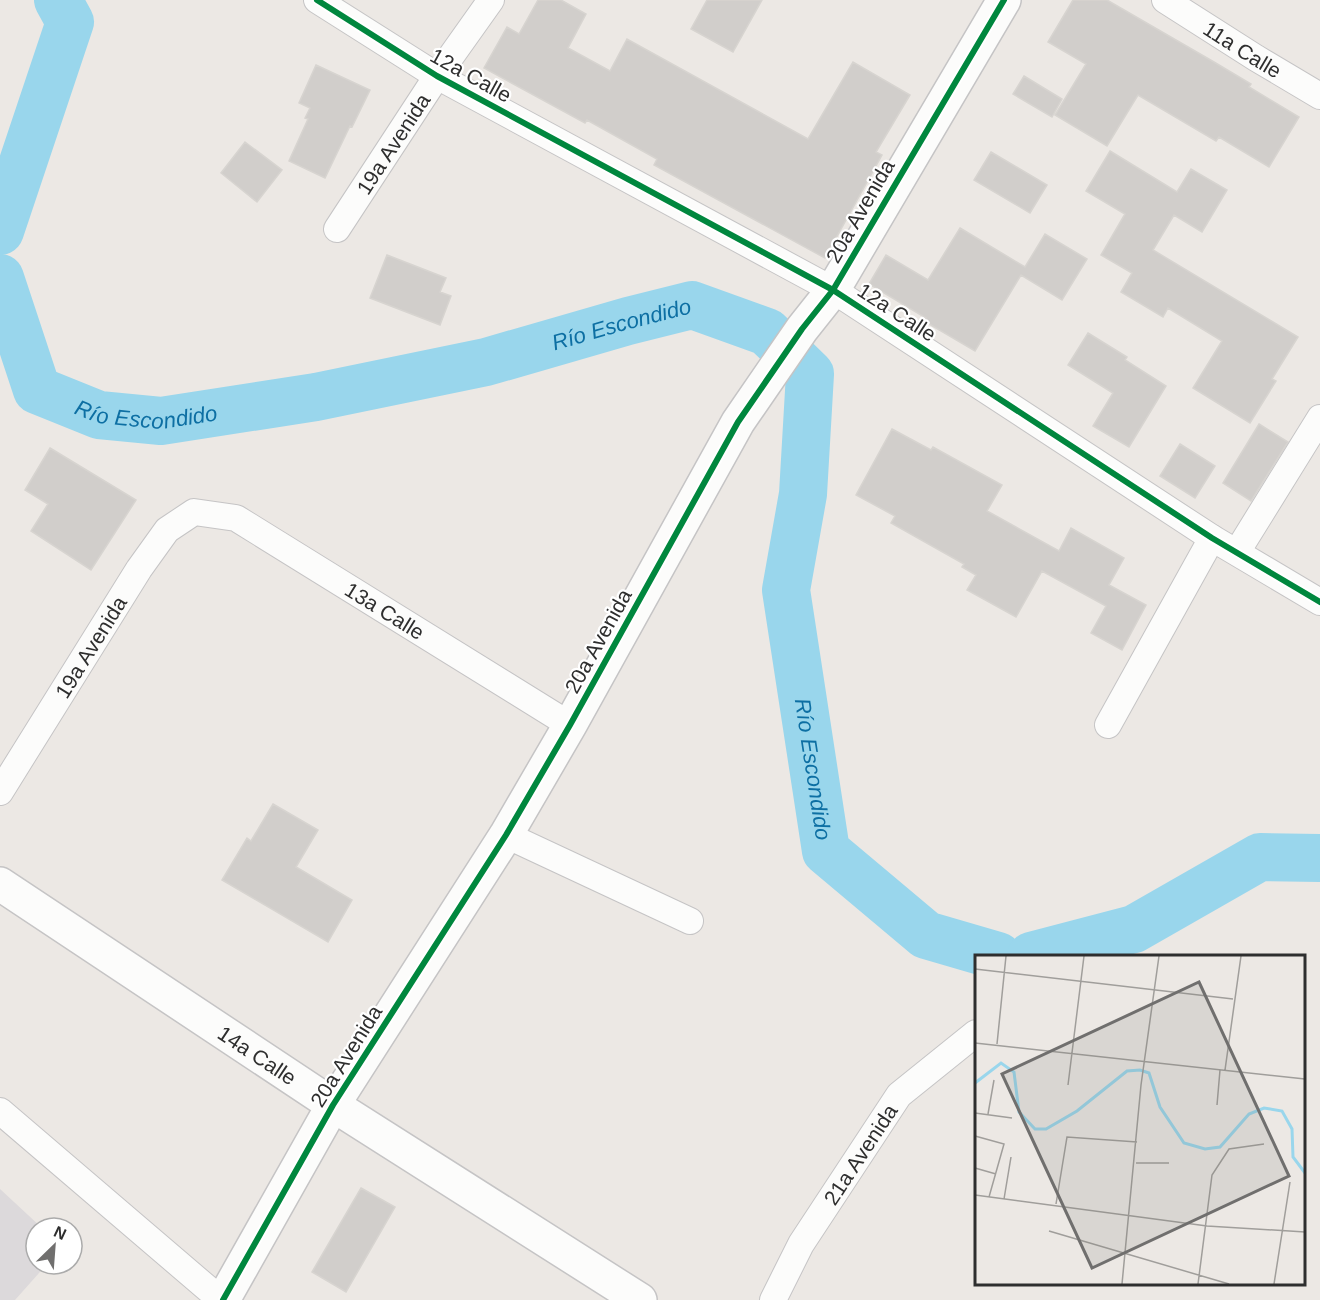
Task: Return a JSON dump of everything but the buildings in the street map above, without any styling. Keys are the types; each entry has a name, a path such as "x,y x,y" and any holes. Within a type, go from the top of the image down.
{"street":[{"name":"12a Calle","path":"317,0 437,76 833,290 1212,538 1320,602"},
{"name":"19a Avenida","path":"338,229 437,76 491,0"},
{"name":"20a Avenida","path":"222,1300 333,1105 506,835 570,725 738,422 802,329 833,290 1004,0"},
{"name":"11a Calle","path":"1165,0 1320,96"},
{"path":"1237,552 1320,418"},
{"name":"19a Avenida","path":"0,792 139,569 167,530 194,512"},
{"name":"13a Calle","path":"194,512 236,518 570,725"},
{"path":"1108,725 1212,538"},
{"path":"506,835 690,921"},
{"name":"14a Calle","path":"0,884 333,1105 640,1300"},
{"name":"21a Avenida","path":"773,1300 801,1244 898,1095 975,1034"},
{"path":"0,1111 222,1300"}],"shaded area":[{"path":"0,1189 29,1216 24,1216 24,1276 36,1276 15,1300 0,1300"}],"waterway":[{"name":"Río Escondido","path":"0,231 70,22 58,0"},
{"name":"Río Escondido","path":"0,278 37,390 99,415 161,421 316,397 486,362 692,305 767,332 810,374 803,494 786,590 826,851 926,935 995,955"},
{"name":"Río Escondido","path":"1035,955 1134,929 1260,857 1320,858"}],"cycle path":[{"path":"317,0 437,76 833,290 1212,538 1320,602"},
{"path":"223,1300 333,1105 506,835 570,725 738,422 802,329 833,290 1004,0"}]}
